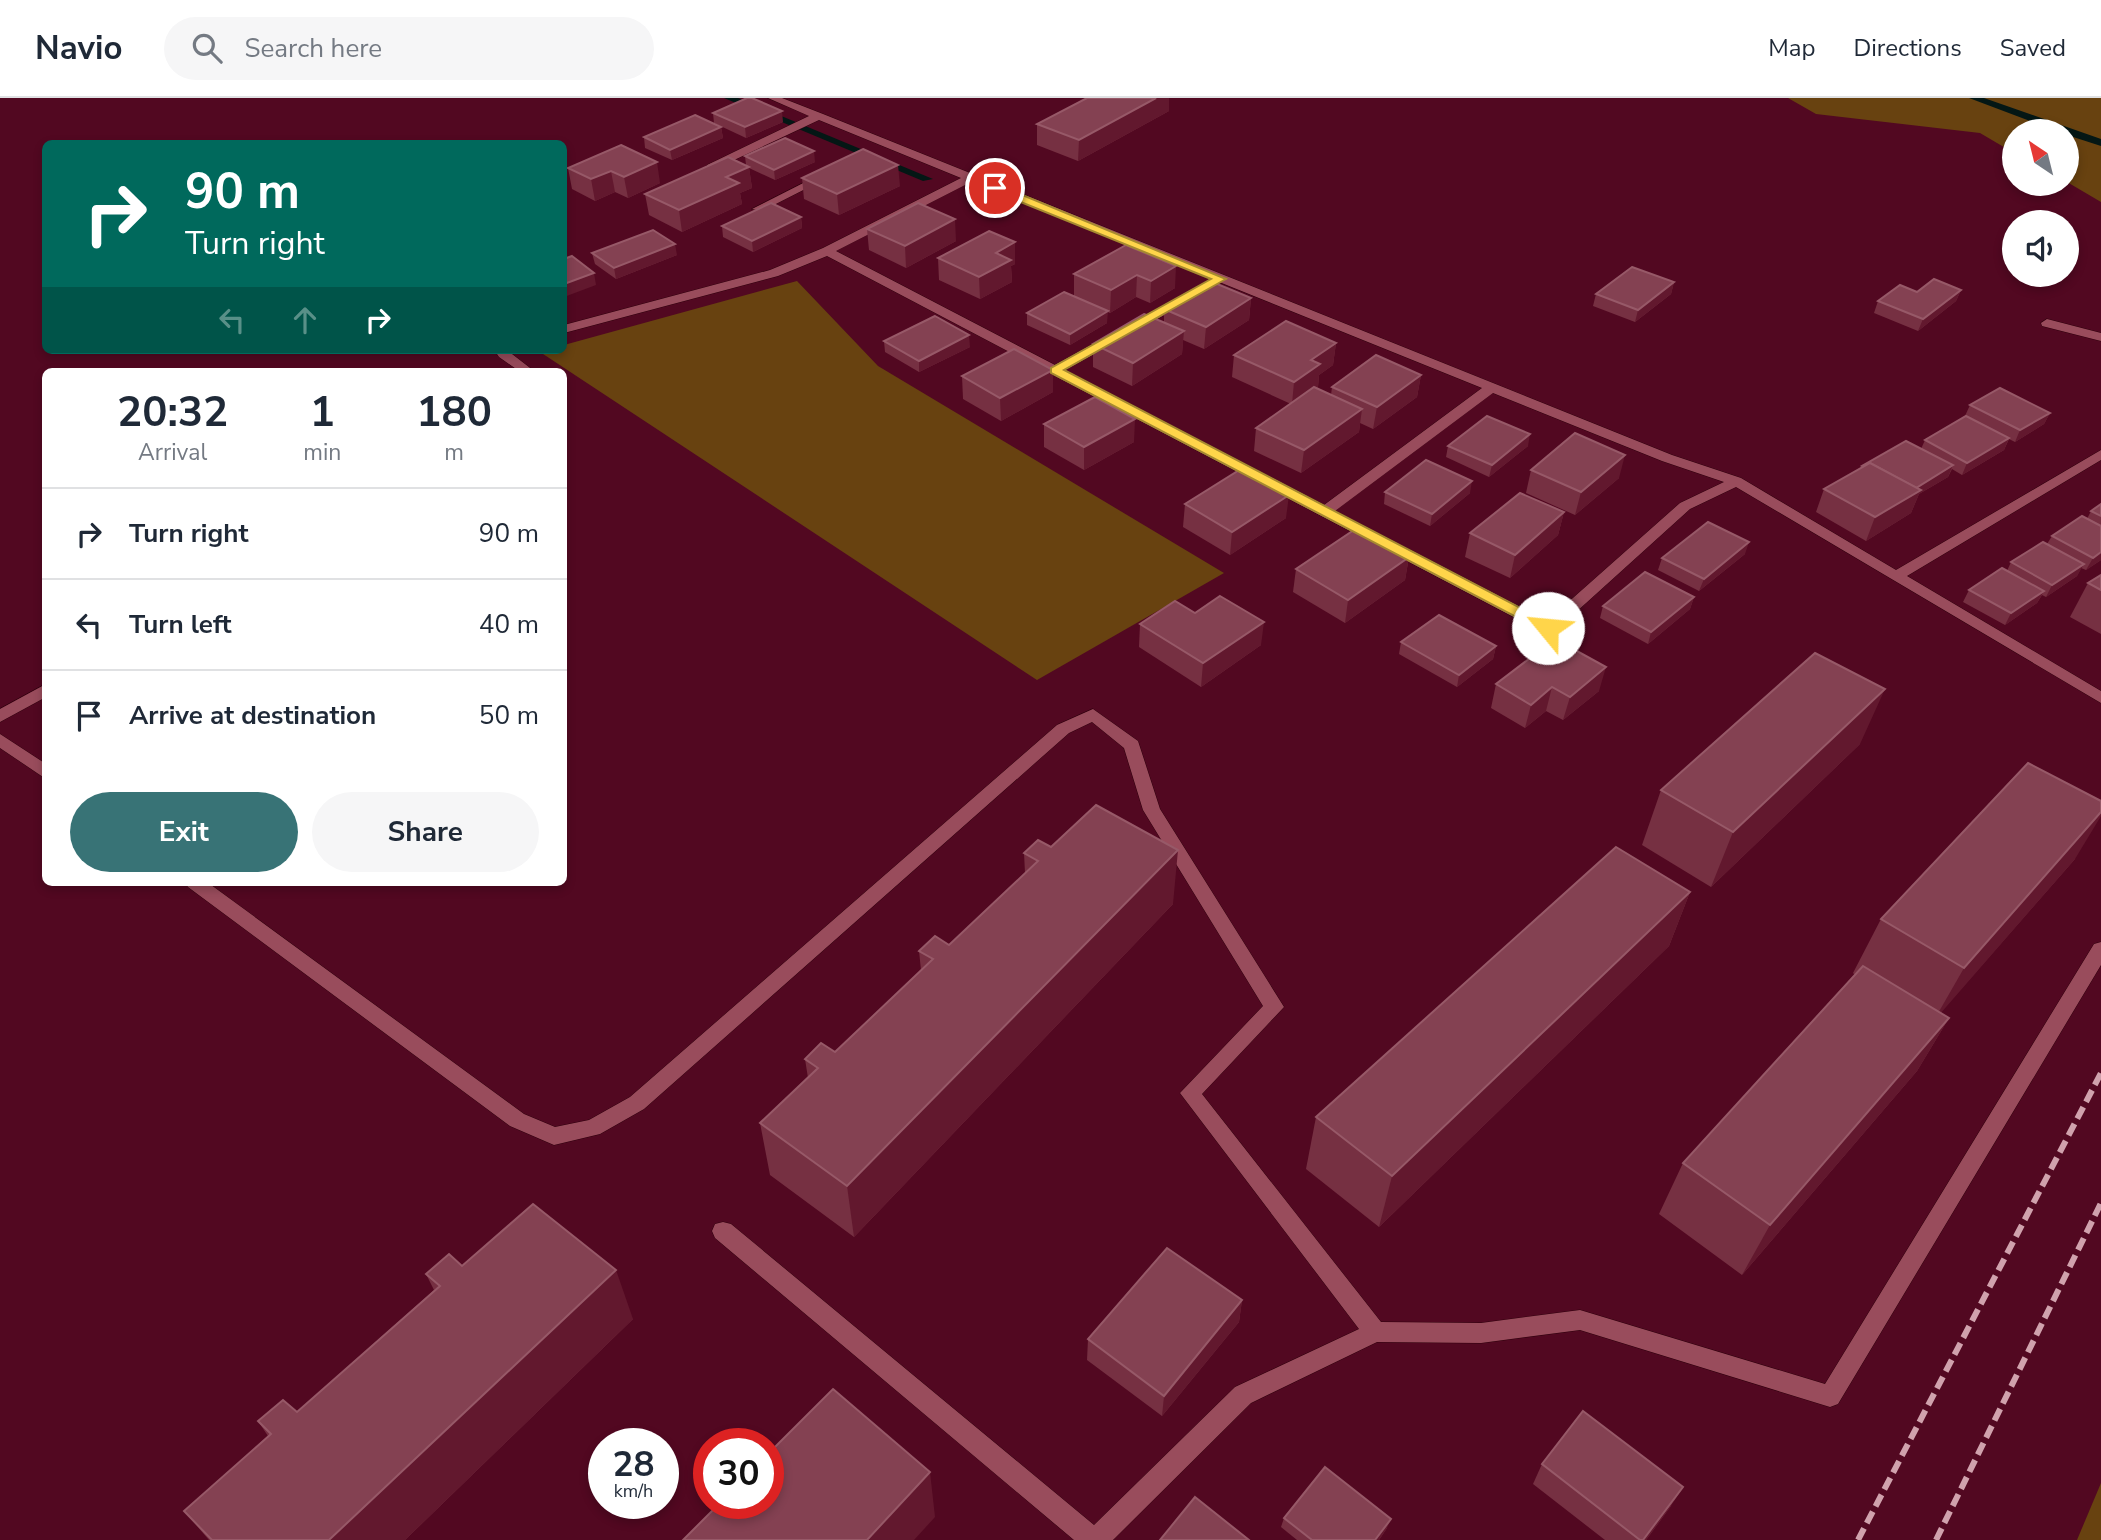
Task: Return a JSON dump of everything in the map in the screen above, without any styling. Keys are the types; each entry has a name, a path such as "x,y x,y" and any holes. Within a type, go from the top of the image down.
{"street":[{"path":"773,98 970,177 1208,285 1492,388 1667,458 1736,481 2101,698"},
{"path":"702,172 819,116"},
{"path":"875,150 887,144"},
{"path":"758,209 840,167"},
{"path":"567,328 763,276 827,251 970,177"},
{"path":"827,251 1548,628 1685,506 1736,481"},
{"path":"1055,370 1208,285"},
{"path":"2047,323 2101,337"},
{"path":"504,354 523,368"},
{"path":"1325,511 1492,388"},
{"path":"1897,576 2101,454"},
{"path":"0,716 42,691"},
{"path":"199,886 517,1120 554,1136 593,1128 637,1103 1063,729 1093,715 1132,745 1152,810 1274,1007 1190,1093 1375,1332"},
{"path":"0,740 42,770"},
{"path":"723,1231 1094,1540 1243,1395 1375,1332 1481,1333 1580,1320 1830,1396 2101,949"}],"shaded area":[{"path":"1788,98 2101,98 2101,202 2079,189 2079,119 2002,119 2002,146 1980,133 1816,114"},
{"path":"797,281 878,366 1224,573 1037,680 543,354 567,354 567,344"},
{"path":"2101,1483 2101,1540 2077,1540"}],"building":[{"path":"747,98 782,111 745,127 713,113"},
{"path":"1087,98 1156,98 1079,140 1037,124"},
{"path":"695,115 721,127 670,150 644,137"},
{"path":"785,138 814,151 774,170 745,156"},
{"path":"621,145 657,162 624,177 611,171 591,179 568,168"},
{"path":"863,149 898,165 837,194 802,178"},
{"path":"728,157 749,167 726,177 739,183 679,210 645,194"},
{"path":"771,203 801,217 752,241 722,226"},
{"path":"918,203 955,219 905,246 867,229"},
{"path":"653,230 675,244 614,268 592,253"},
{"path":"989,231 1015,242 996,253 1011,260 979,277 938,258"},
{"path":"1126,245 1176,266 1151,281 1137,275 1111,290 1074,274"},
{"path":"572,256 594,273 567,283 567,258"},
{"path":"1632,267 1674,282 1638,310 1596,294"},
{"path":"1934,279 1961,290 1923,319 1878,301 1900,285 1917,292"},
{"path":"1210,281 1251,298 1206,327 1164,309"},
{"path":"1064,292 1108,311 1070,334 1027,313"},
{"path":"1144,314 1184,331 1133,363 1093,344"},
{"path":"935,316 969,335 919,361 884,341"},
{"path":"1286,321 1336,343 1311,360 1320,364 1294,382 1234,355"},
{"path":"1014,349 1053,370 1000,398 962,376"},
{"path":"1376,355 1421,375 1377,407 1332,387"},
{"path":"1314,387 1362,409 1304,450 1256,428"},
{"path":"2000,388 2050,413 2020,430 1970,405"},
{"path":"1095,397 1135,419 1084,447 1044,424"},
{"path":"1487,416 1530,434 1492,465 1448,446"},
{"path":"1966,416 2009,438 1967,463 1925,440"},
{"path":"1575,433 1625,455 1581,492 1531,470"},
{"path":"1906,441 1953,465 1916,488 1870,463 1862,466"},
{"path":"1426,460 1472,481 1432,514 1385,492"},
{"path":"1870,463 1921,490 1875,517 1824,489"},
{"path":"1241,469 1289,495 1232,532 1185,504"},
{"path":"1520,493 1564,512 1515,555 1470,533"},
{"path":"2101,504 2101,516 2091,511"},
{"path":"2082,516 2101,526 2101,552 2093,558 2052,536"},
{"path":"1708,522 1749,542 1704,579 1662,558"},
{"path":"1357,528 1409,557 1348,600 1296,569"},
{"path":"2043,542 2084,564 2052,585 2011,562"},
{"path":"2002,568 2044,591 2011,613 1969,590"},
{"path":"1645,572 1694,597 1651,632 1603,606"},
{"path":"2101,575 2101,590 2088,583"},
{"path":"1220,596 1264,622 1203,663 1140,624 1175,601 1195,613"},
{"path":"1439,615 1496,646 1459,675 1401,642"},
{"path":"1555,639 1606,667 1570,697 1552,687 1531,705 1496,684"},
{"path":"1815,653 1885,689 1733,832 1661,790"},
{"path":"2028,763 2101,801 2101,812 1964,968 1881,919"},
{"path":"1096,805 1178,850 847,1186 760,1123 818,1068 805,1059 821,1043 835,1052 933,959 919,951 935,936 949,945 1038,861 1024,853 1038,840 1051,847"},
{"path":"1616,847 1690,892 1392,1176 1316,1117"},
{"path":"1863,966 1949,1018 1770,1225 1683,1163"},
{"path":"533,1204 616,1270 329,1540 212,1540 184,1511 271,1434 258,1421 283,1400 297,1412 440,1286 426,1274 449,1254 462,1266"},
{"path":"1167,1248 1242,1300 1164,1396 1088,1339"},
{"path":"833,1389 930,1472 867,1540 683,1540 704,1519 784,1519 784,1438"},
{"path":"1583,1411 1683,1487 1643,1540 1542,1464"},
{"path":"1325,1467 1391,1519 1375,1540 1312,1540 1284,1518"},
{"path":"1195,1497 1249,1540 1160,1540"}],"waterway":[{"path":"729,98 927,179"},
{"path":"1974,98 2101,143"}],"railway":[{"path":"1858,1540 2101,1073"},
{"path":"1936,1540 2101,1203"}],"route":[{"path":"995,188 1220,279 1055,370 1548,628"}]}
